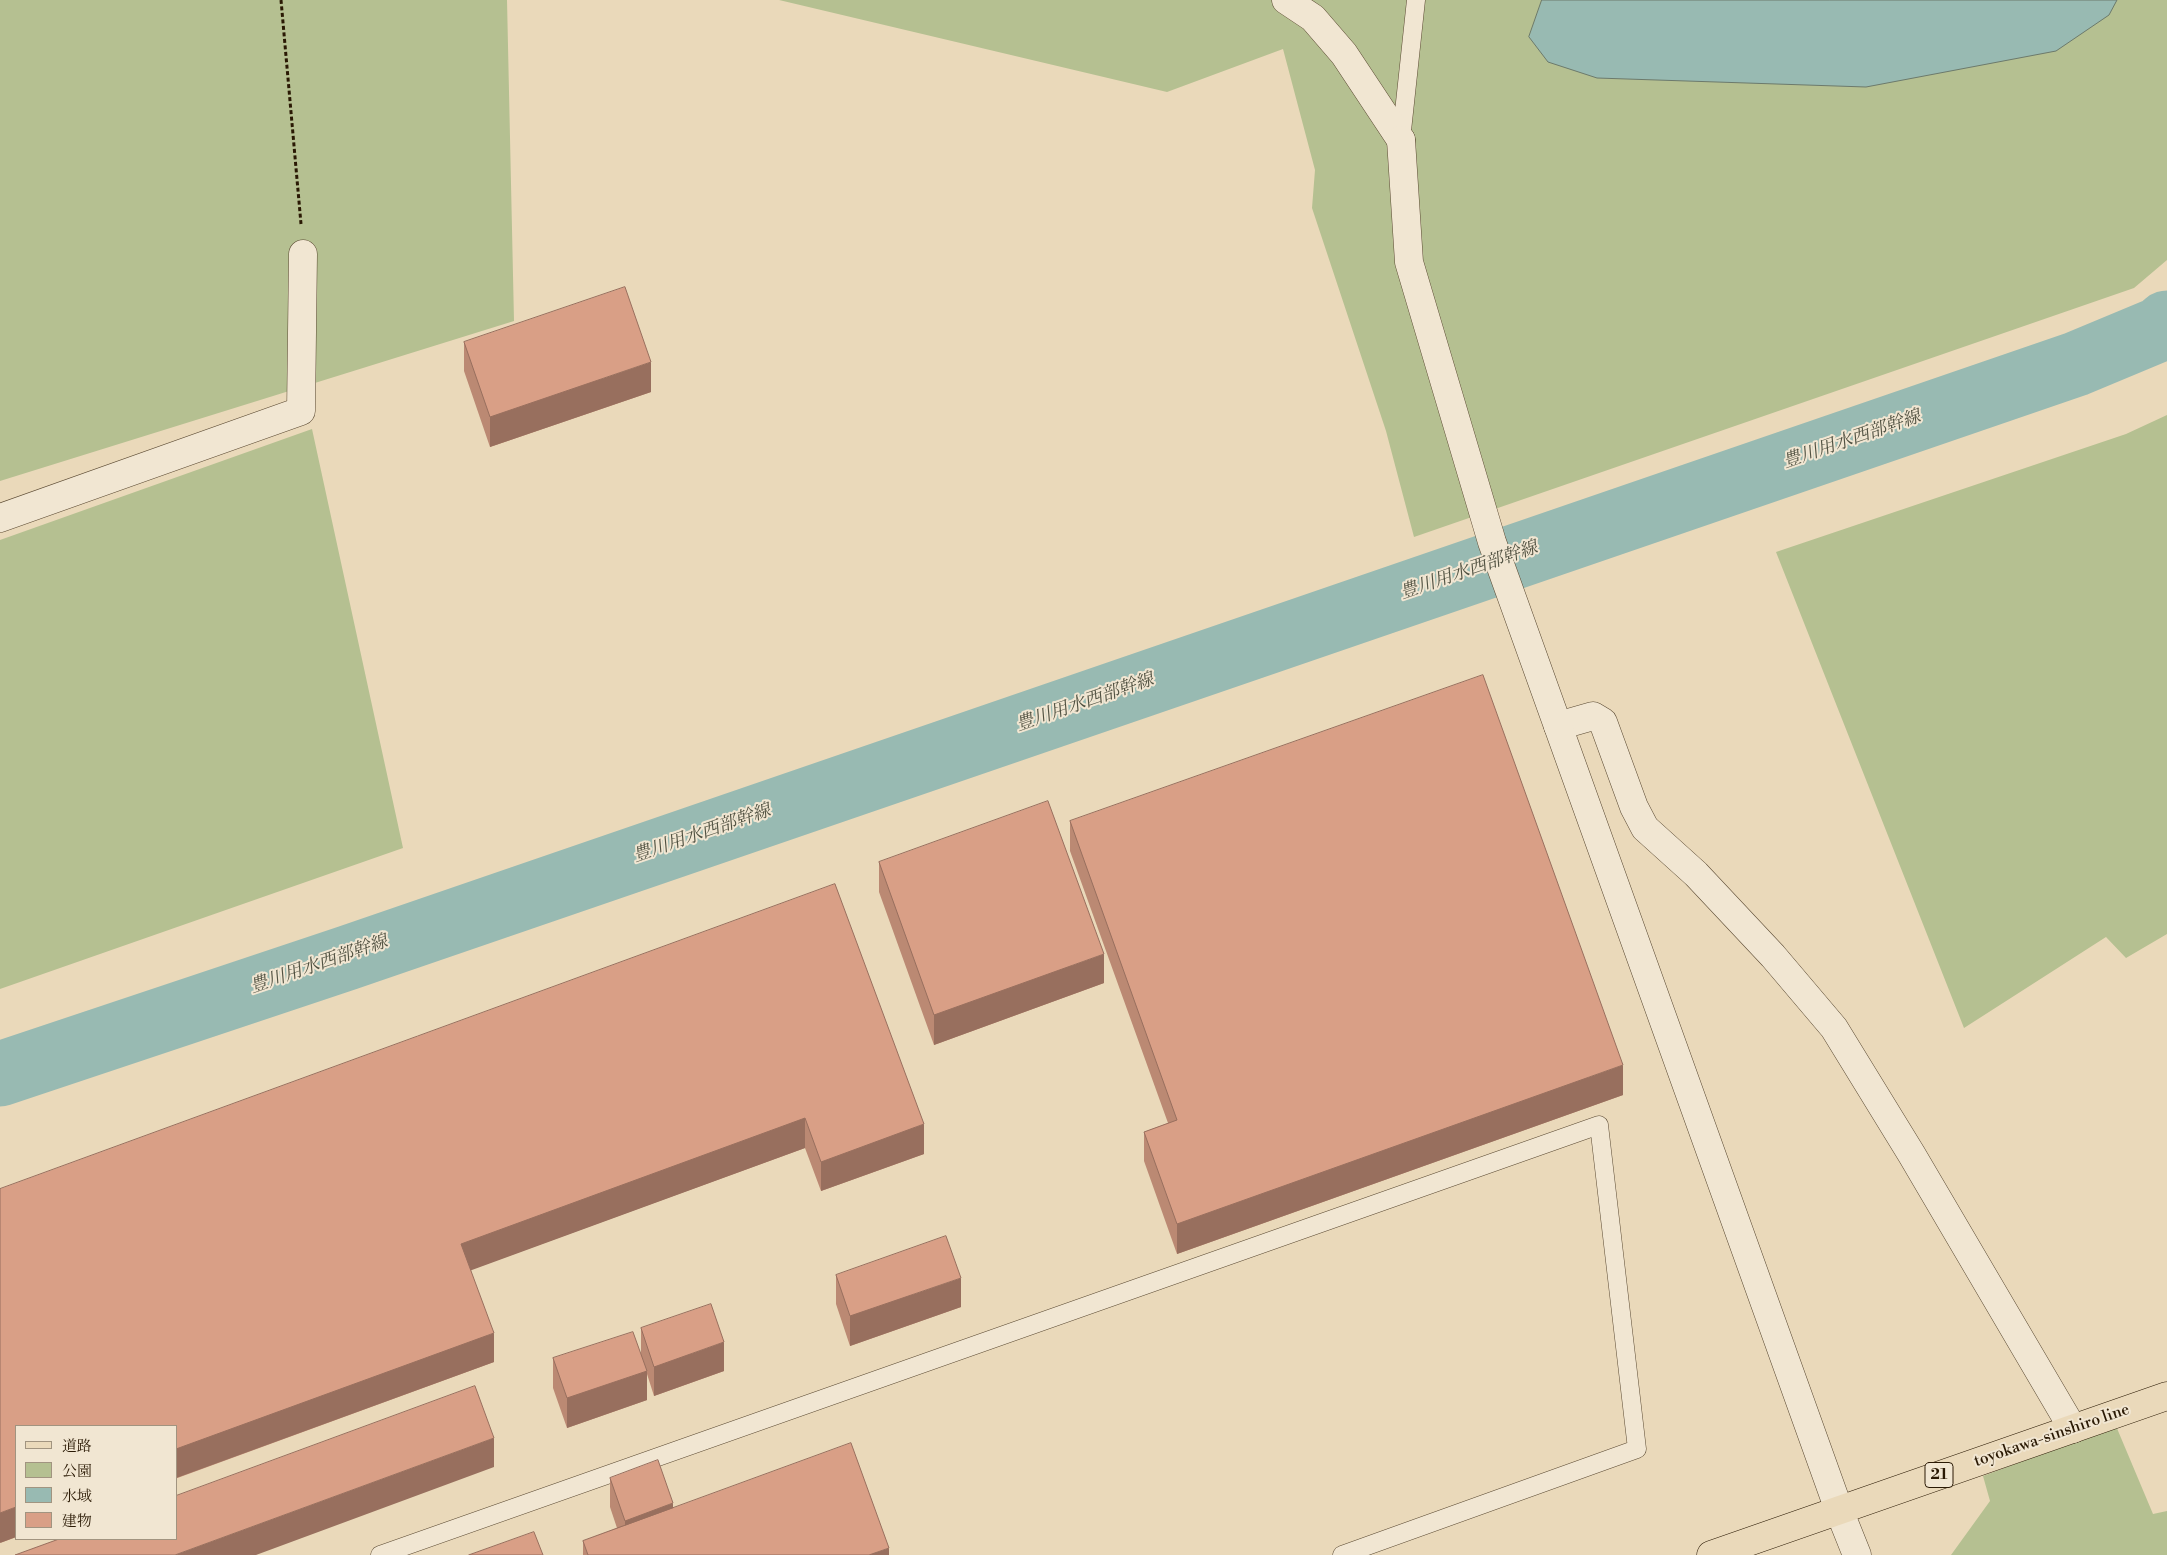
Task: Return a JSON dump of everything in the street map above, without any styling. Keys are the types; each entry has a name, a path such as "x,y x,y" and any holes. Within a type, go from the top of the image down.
{"main road":[{"name":"toyokawa-sinshiro line","path":"1711,1555 2167,1396"}],"street":[{"path":"1286,0 1313,18 1344,54 1401,140 1409,262 1492,542 1839,1510 1857,1555"},
{"path":"0,518 301,411 303,254"},
{"path":"1558,726 1592,716 1604,722 1634,807 1645,828 1696,874 1773,956 1834,1028 1917,1163 2073,1429"}],"lane":[{"path":"1401,140 1416,0"},
{"path":"380,1555 1599,1125 1637,1449 1342,1555"}],"path":[{"path":"281,0 303,254"}],"green space":[{"path":"0,0 507,0 514,321 0,481"},
{"path":"779,0 2167,0 2167,260 2134,288 1414,537 1386,431 1312,208 1315,170 1283,49 1167,92"},
{"path":"2167,415 2167,934 2126,958 2106,937 1964,1028 1776,552 2126,434"},
{"path":"312,429 403,848 0,989 0,540"},
{"path":"2116,1426 2153,1514 2167,1511 2167,1555 1951,1555 1990,1501 1983,1476"}],"water":[{"path":"1542,0 2117,0 2109,15 2056,51 1866,87 1597,78 1548,62 1529,37"}],"building":[{"path":"625,287 651,362 490,417 464,342"},
{"path":"1483,675 1623,1065 1177,1224 1144,1132 1177,1120 1070,821"},
{"path":"1048,801 1104,954 934,1015 879,862"},
{"path":"835,884 924,1124 821,1162 805,1118 461,1244 494,1333 178,1448 178,1425 15,1425 15,1507 0,1513 0,1189"},
{"path":"946,1236 961,1278 850,1316 836,1275"},
{"path":"711,1304 724,1342 654,1367 641,1328"},
{"path":"633,1332 647,1371 567,1398 553,1358"},
{"path":"475,1386 494,1438 175,1555 15,1555 56,1540 178,1540 178,1495"},
{"path":"851,1443 889,1548 869,1555 588,1555 583,1541"},
{"path":"658,1460 673,1503 625,1521 610,1478"},
{"path":"534,1532 543,1555 469,1555"}],"waterway":[{"name":"豊川用水西部幹線","path":"0,1074 347,958 2076,364 2160,329 2167,323"}]}
